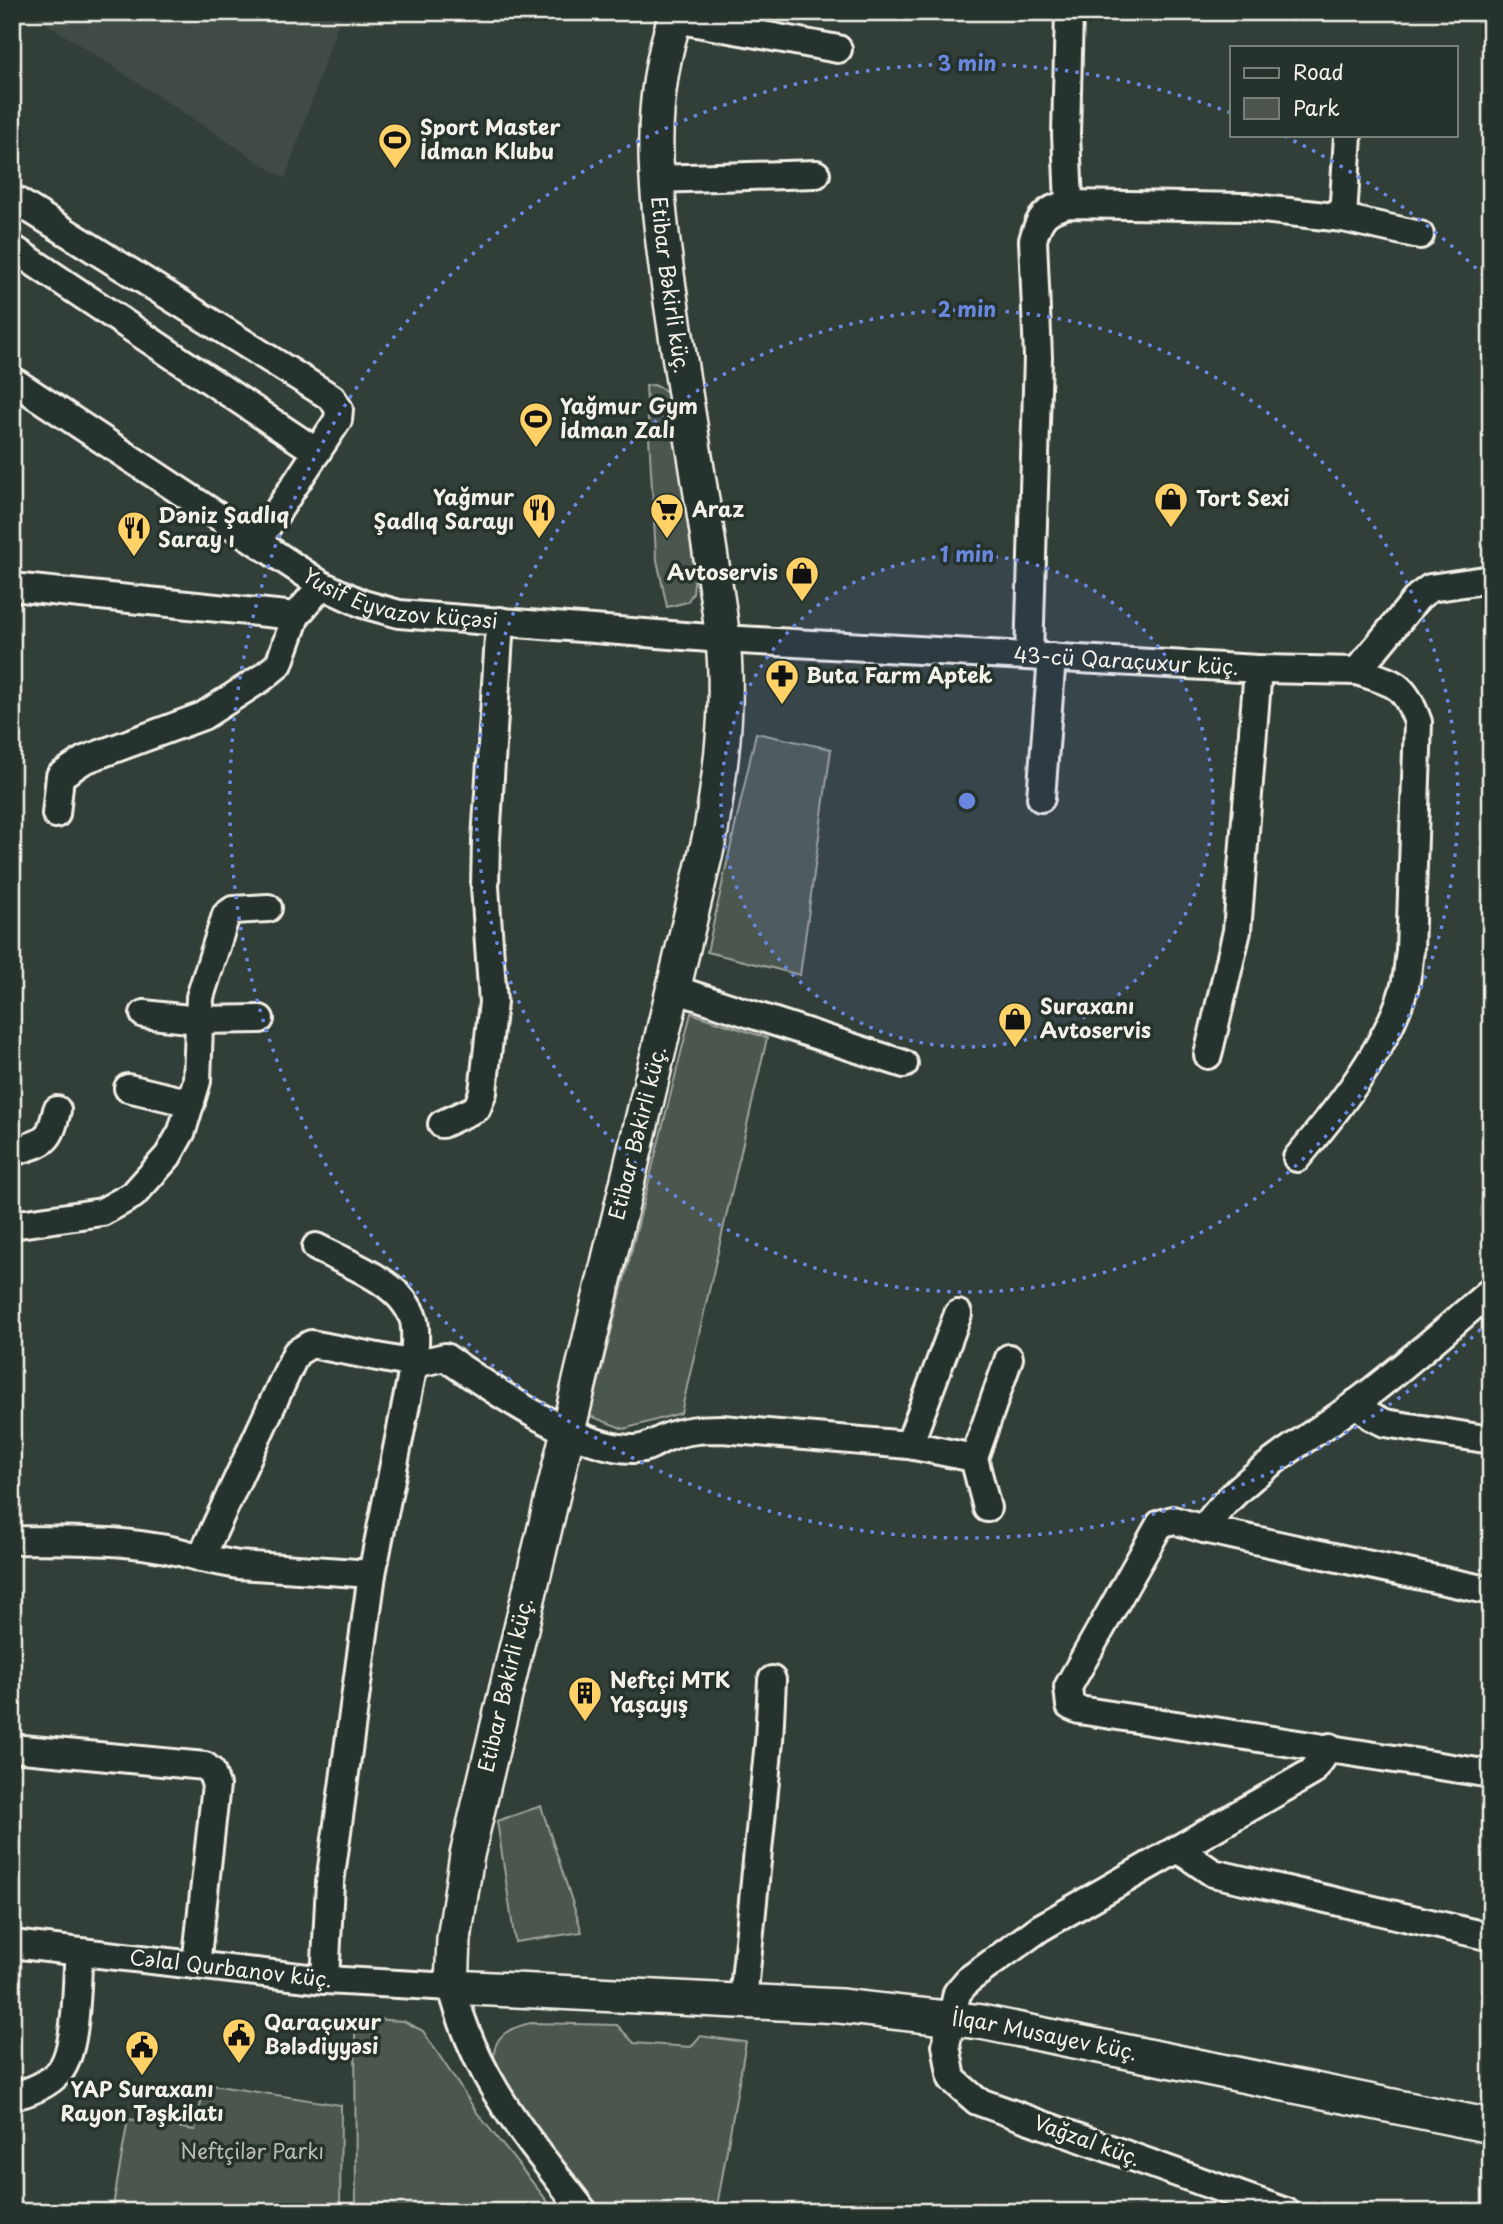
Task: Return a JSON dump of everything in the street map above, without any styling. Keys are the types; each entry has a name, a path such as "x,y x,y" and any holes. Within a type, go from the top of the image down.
{"main road":[{"name":"Etibar Bəkirli küç.","path":"452,1987 454,1939 467,1855 566,1430 711,831 720,768 725,713 722,639 679,362 655,179 657,104 676,16"},
{"name":"İlqar Musayev küç.","path":"452,1987 840,2006 982,2022 1491,2126"}],"street":[{"path":"1069,12 1066,134 1069,204"},
{"path":"676,16 838,49"},
{"path":"1343,218 1348,136"},
{"path":"655,179 817,174"},
{"path":"12,198 332,398 340,409 338,420 257,542"},
{"path":"1041,798 1038,357 1033,240 1038,222 1049,209 1069,204 1245,207 1343,218 1420,235"},
{"path":"12,248 317,452"},
{"name":"Yusif Eyvazov küçəsi","path":"12,380 322,585 363,604 390,612 722,639"},
{"path":"1357,671 1418,597 1430,588 1491,579"},
{"path":"56,814 56,786 60,776 84,760 204,716 230,701 279,664 296,616 322,585"},
{"path":"12,587 296,616"},
{"path":"442,1124 477,1108 483,1092 493,1002 485,887 485,840 500,621"},
{"name":"43-cü Qaraçuxur küç.","path":"722,639 1258,669 1357,671 1392,683 1408,696 1418,722 1410,951 1405,987 1391,1023 1332,1118 1297,1158"},
{"path":"1208,1055 1237,931 1258,669"},
{"path":"12,1225 87,1216 133,1195 168,1156 181,1131 197,1081 197,1020 200,997 226,915 233,910 268,908"},
{"path":"674,989 904,1064"},
{"path":"144,1014 197,1020 260,1019"},
{"path":"128,1088 191,1103"},
{"path":"12,1152 44,1142 51,1135 57,1110"},
{"path":"316,1247 380,1281 407,1306 416,1329 414,1364 372,1574 330,1883 325,1980"},
{"path":"1204,1529 1216,1511 1250,1480 1356,1404 1491,1292"},
{"path":"909,1445 958,1314"},
{"path":"201,1558 296,1353 303,1346 337,1348 414,1364 445,1357 490,1388 566,1430 631,1449 645,1449 664,1438 694,1429 909,1445 974,1458"},
{"path":"987,1508 974,1458 1009,1358"},
{"path":"1356,1404 1385,1423 1491,1440"},
{"path":"1491,1591 1173,1520 1160,1524 1068,1687 1067,1698 1070,1706 1079,1710 1491,1774"},
{"path":"12,1540 126,1543 175,1549 201,1558 238,1565 372,1574"},
{"path":"743,2001 769,1741 772,1680"},
{"name":"Vağzal küç.","path":"1286,2212 977,2102 951,2079 946,2045 957,1993 968,1980 1040,1928 1312,1772 1330,1747"},
{"path":"12,1748 205,1766 211,1771 216,1785 196,1965"},
{"path":"1178,1849 1213,1873 1491,1937"},
{"name":"Cəlal Qurbanov küç.","path":"12,1944 325,1980 452,1987"},
{"path":"12,2096 43,2085 60,2070 70,2046 79,1953"},
{"name":"Etibar Bəkirli küç.","path":"452,1987 469,2043 491,2088 584,2212"}],"shaded area":[{"path":"29,12 342,12 285,179"}],"green space":[{"path":"654,385 663,389 670,397 695,574 693,593 687,602 667,607 656,555 646,386"},
{"path":"756,733 831,749 800,975 707,952"},
{"path":"691,1013 767,1038 681,1413 624,1429 590,1416"},
{"path":"541,1806 582,1932 515,1942 497,1821"},
{"path":"355,2018 404,2021 423,2031 478,2114 556,2212 356,2212"},
{"path":"531,2023 617,2025 634,2043 691,2047 700,2036 746,2042 716,2212 602,2212 508,2095 501,2082 494,2059 498,2040 516,2027"},
{"name":"Neftçilər Parkı","path":"205,2084 341,2105 340,2212 112,2212 128,2119 195,2130"}],"place":[{"name":"Sport Master İdman Klubu","path":"395,170"},
{"name":"Yağmur Gym İdman Zalı","path":"536,449"},
{"name":"Tort Sexi","path":"1171,529"},
{"name":"Yağmur Şadlıq Sarayı","path":"539,540"},
{"name":"Araz","path":"667,540"},
{"name":"Dəniz Şadlıq Saray ı","path":"134,558"},
{"name":"Avtoservis","path":"802,603"},
{"name":"Buta Farm Aptek","path":"782,706"},
{"name":"Suraxanı Avtoservis","path":"1015,1049"},
{"name":"Neftçi MTK Yaşayış","path":"585,1723"},
{"name":"Qaraçuxur Bələdiyyəsi","path":"239,2065"},
{"name":"YAP Suraxanı Rayon Təşkilatı","path":"142,2077"}]}
